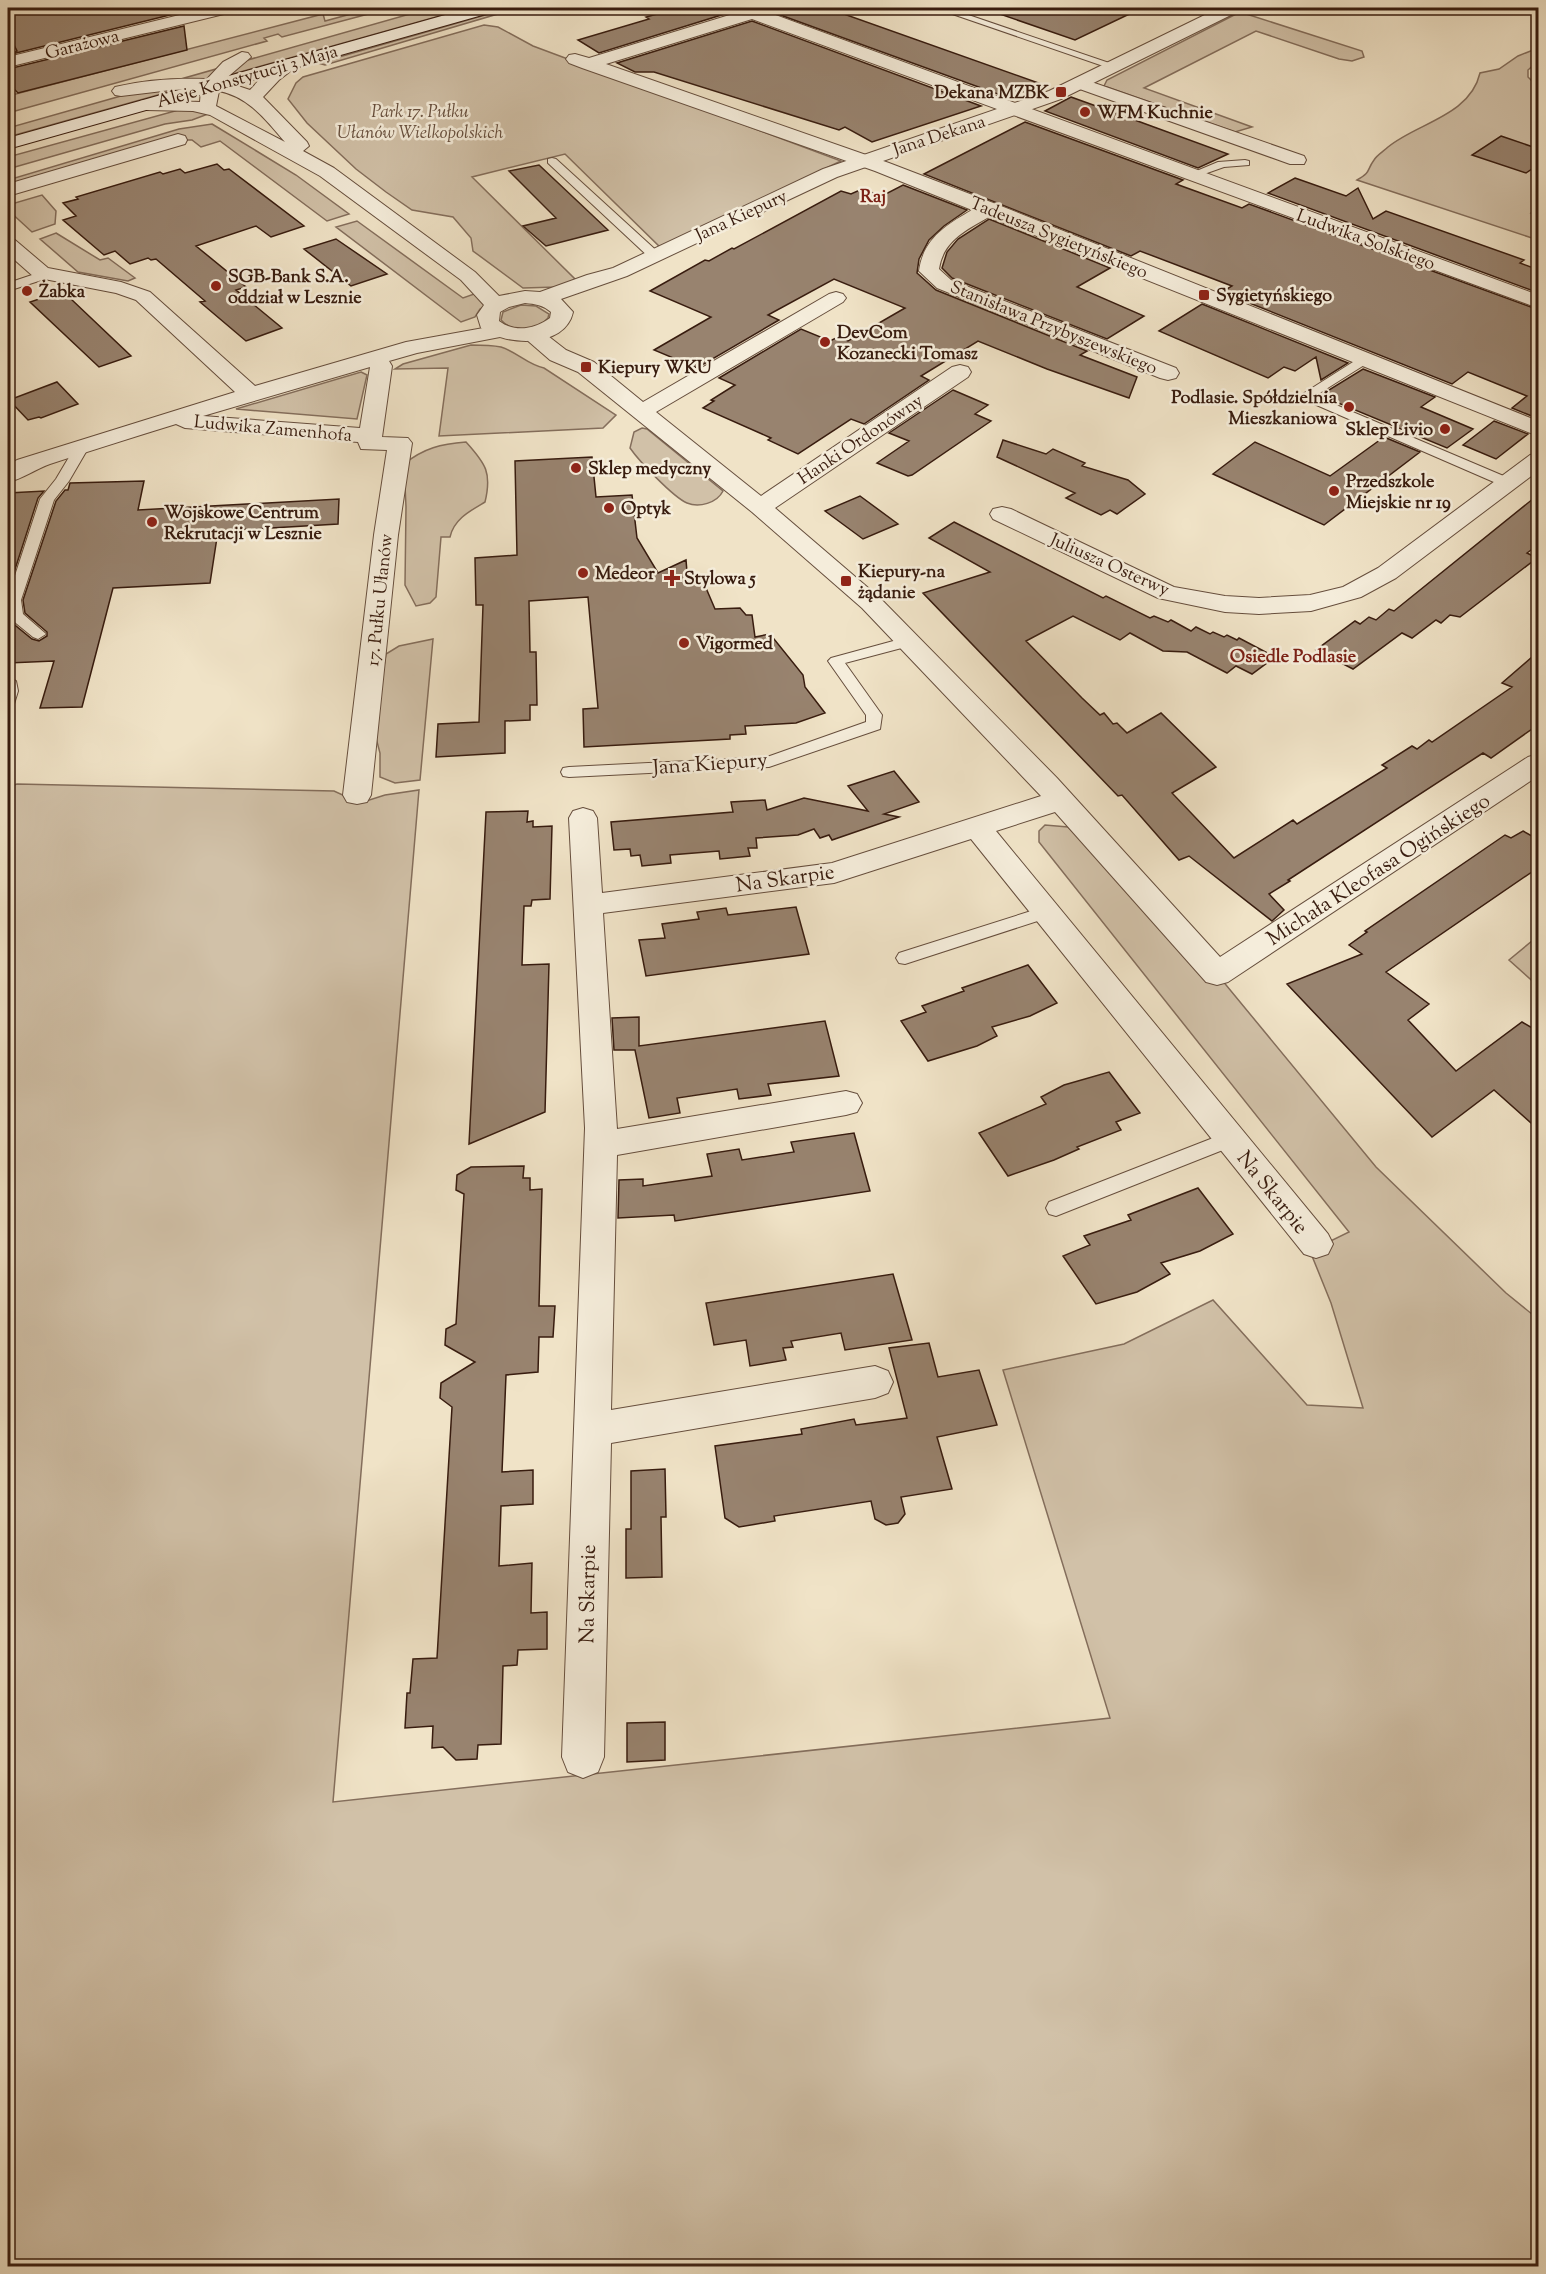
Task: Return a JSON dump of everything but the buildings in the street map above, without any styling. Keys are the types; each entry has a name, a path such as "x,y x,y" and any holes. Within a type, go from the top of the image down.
{"street":[{"name":"Garażowa","path":"8,62 226,8"},
{"name":"Aleje Konstytucji 3 Maja","path":"8,144 487,8"},
{"name":"Jana Dekana","path":"864,160 1015,110 1080,83 1232,8"},
{"name":"Tadeusza Sygietyńskiego","path":"745,10 581,62 864,160 1539,429"},
{"name":"Ludwika Solskiego","path":"745,10 1539,302"},
{"name":"Aleje Konstytucji 3 Maja","path":"98,97 262,51"},
{"path":"210,108 208,100 220,71 242,57"},
{"path":"252,98 273,76 292,63"},
{"path":"121,91 182,82 213,85 252,98 327,172"},
{"path":"1080,83 1297,160"},
{"path":"146,105 210,108 327,172 468,276 500,312 541,331 558,355 580,363 760,507 871,603 1060,800"},
{"path":"8,190 177,140"},
{"name":"Jana Kiepury","path":"551,303 606,285 620,272 830,173 864,160"},
{"name":"Stanisława Przybyszewskiego","path":"989,208 946,235 934,246 929,258 929,271 944,284 1168,373"},
{"name":"Ludwika Zamenhofa","path":"8,244 32,267 47,274 121,288 143,296 251,394"},
{"path":"641,412 836,298"},
{"path":"500,312 551,303 562,312 560,321 541,331"},
{"name":"Ludwika Zamenhofa","path":"8,475 25,465 83,445 414,347 500,312"},
{"path":"369,440 381,366 375,358"},
{"name":"Hanki Ordonówny","path":"760,507 960,372"},
{"name":"Ludwika Zamenhofa","path":"179,416 186,421 400,443"},
{"name":"17. Pułku Ułanów","path":"357,795 386,535 400,443"},
{"name":"Juliusza Osterwy","path":"1002,514 1167,593 1225,604 1311,603 1352,592 1387,573 1539,460"},
{"name":"Michała Kleofasa Ogińskiego","path":"1060,800 1217,975 1539,762"},
{"name":"Na Skarpie","path":"588,904 834,873 1060,800"},
{"name":"Na Skarpie","path":"582,818 601,1144 583,1757"},
{"name":"Na Skarpie","path":"977,827 1316,1244"},
{"path":"601,1144 846,1103"},
{"path":"591,1430 875,1382"}],"lane":[{"path":"940,8 1113,66"},
{"path":"552,161 655,256"},
{"path":"1193,175 1222,164 1245,163"},
{"name":"Ludwika Zamenhofa","path":"8,286 47,274"},
{"path":"1364,359 1305,397 1508,483"},
{"path":"38,634 16,616 14,600 47,499 62,480 83,445"},
{"name":"Jana Kiepury","path":"569,772 770,762 874,725 874,715 836,661 908,642"},
{"path":"8,681 10,691 8,700"},
{"path":"905,958 1047,912"},
{"name":"Na Skarpie","path":"1056,1208 1231,1139"}],"green space":[{"path":"373,8 391,8 282,37 278,34 264,38 267,41 8,113 8,96 323,14 325,21"},
{"path":"431,8 468,8 8,137 8,128"},
{"path":"510,8 518,8 325,65 318,63"},
{"path":"1240,12 1362,51 1364,57 1352,61 1339,59 1256,31 1144,88 1252,127 1235,132 1104,86 1107,80"},
{"name":"Park 17. Pułku Ułanów Wielkopolskich","path":"484,25 498,27 533,46 841,161 660,247 565,154 472,177 577,281 557,287 523,288 473,251 471,238 453,217 412,210 356,169 307,123 288,99 296,83 303,77"},
{"path":"1538,48 1538,61 1528,70 1528,77 1538,87 1538,120 1534,128 1538,132 1538,208 1531,213 1538,216 1538,240 1357,180 1367,173 1375,158 1388,147 1454,109 1474,88 1480,73 1499,69 1518,56"},
{"path":"193,106 216,111 192,120 165,124 8,169 8,157"},
{"path":"212,124 296,175 349,214 327,221 220,141 201,147 192,140 177,140 8,190 8,180 179,129"},
{"path":"42,195 56,211 55,224 32,232 8,210 8,205"},
{"path":"357,221 463,298 474,294 487,305 480,309 475,317 461,322 336,227"},
{"path":"56,233 100,260 108,258 135,278 128,281 78,272 40,239"},
{"path":"521,305 536,306 549,314 548,318 538,326 525,329 512,327 501,320 503,312"},
{"path":"471,345 507,349 544,368 616,415 603,428 439,436 448,368 395,369 403,364"},
{"path":"361,372 367,375 357,419 236,409"},
{"path":"642,428 647,429 723,491 717,499 697,505 687,503 673,494 648,470 630,448 634,432"},
{"path":"466,442 486,469 488,483 485,502 459,520 450,537 441,537 436,597 430,603 416,606 405,585 404,464 433,448"},
{"path":"433,639 420,780 395,783 380,777 380,753 375,734 386,654 399,646"},
{"path":"17,784 334,791 360,803 385,795 419,790 333,1802 1110,1718 1003,1370 1124,1344 1213,1300 1307,1405 1363,1408 1331,1303 1310,1251 1349,1232 1039,842 1039,831 1045,825 1068,827 1217,974 1376,1167 1506,1293 1538,1319 1538,2266 8,2266 8,787"},
{"path":"1538,936 1538,986 1509,960"}],"place":[{"name":"Dekana MZBK","path":"1061,92"},
{"name":"WFM Kuchnie","path":"1085,112"},
{"name":"SGB-Bank S.A. oddział w Lesznie","path":"216,286"},
{"name":"Żabka","path":"27,291"},
{"name":"Sygietyńskiego","path":"1204,295"},
{"name":"DevCom Kozanecki Tomasz","path":"825,342"},
{"name":"Kiepury WKU","path":"586,367"},
{"name":"Podlasie. Spółdzielnia Mieszkaniowa","path":"1349,407"},
{"name":"Sklep Livio","path":"1445,429"},
{"name":"Sklep medyczny","path":"576,468"},
{"name":"Przedszkole Miejskie nr 19","path":"1334,491"},
{"name":"Optyk","path":"609,508"},
{"name":"Wojskowe Centrum Rekrutacji w Lesznie","path":"152,522"},
{"name":"Medeor","path":"583,573"},
{"name":"Stylowa 5","path":"672,578"},
{"name":"Kiepury-na żądanie","path":"846,581"},
{"name":"Vigormed","path":"684,643"}],"district":[{"name":"Raj","path":"873,196"},
{"name":"Osiedle Podlasie","path":"1293,656"}]}
